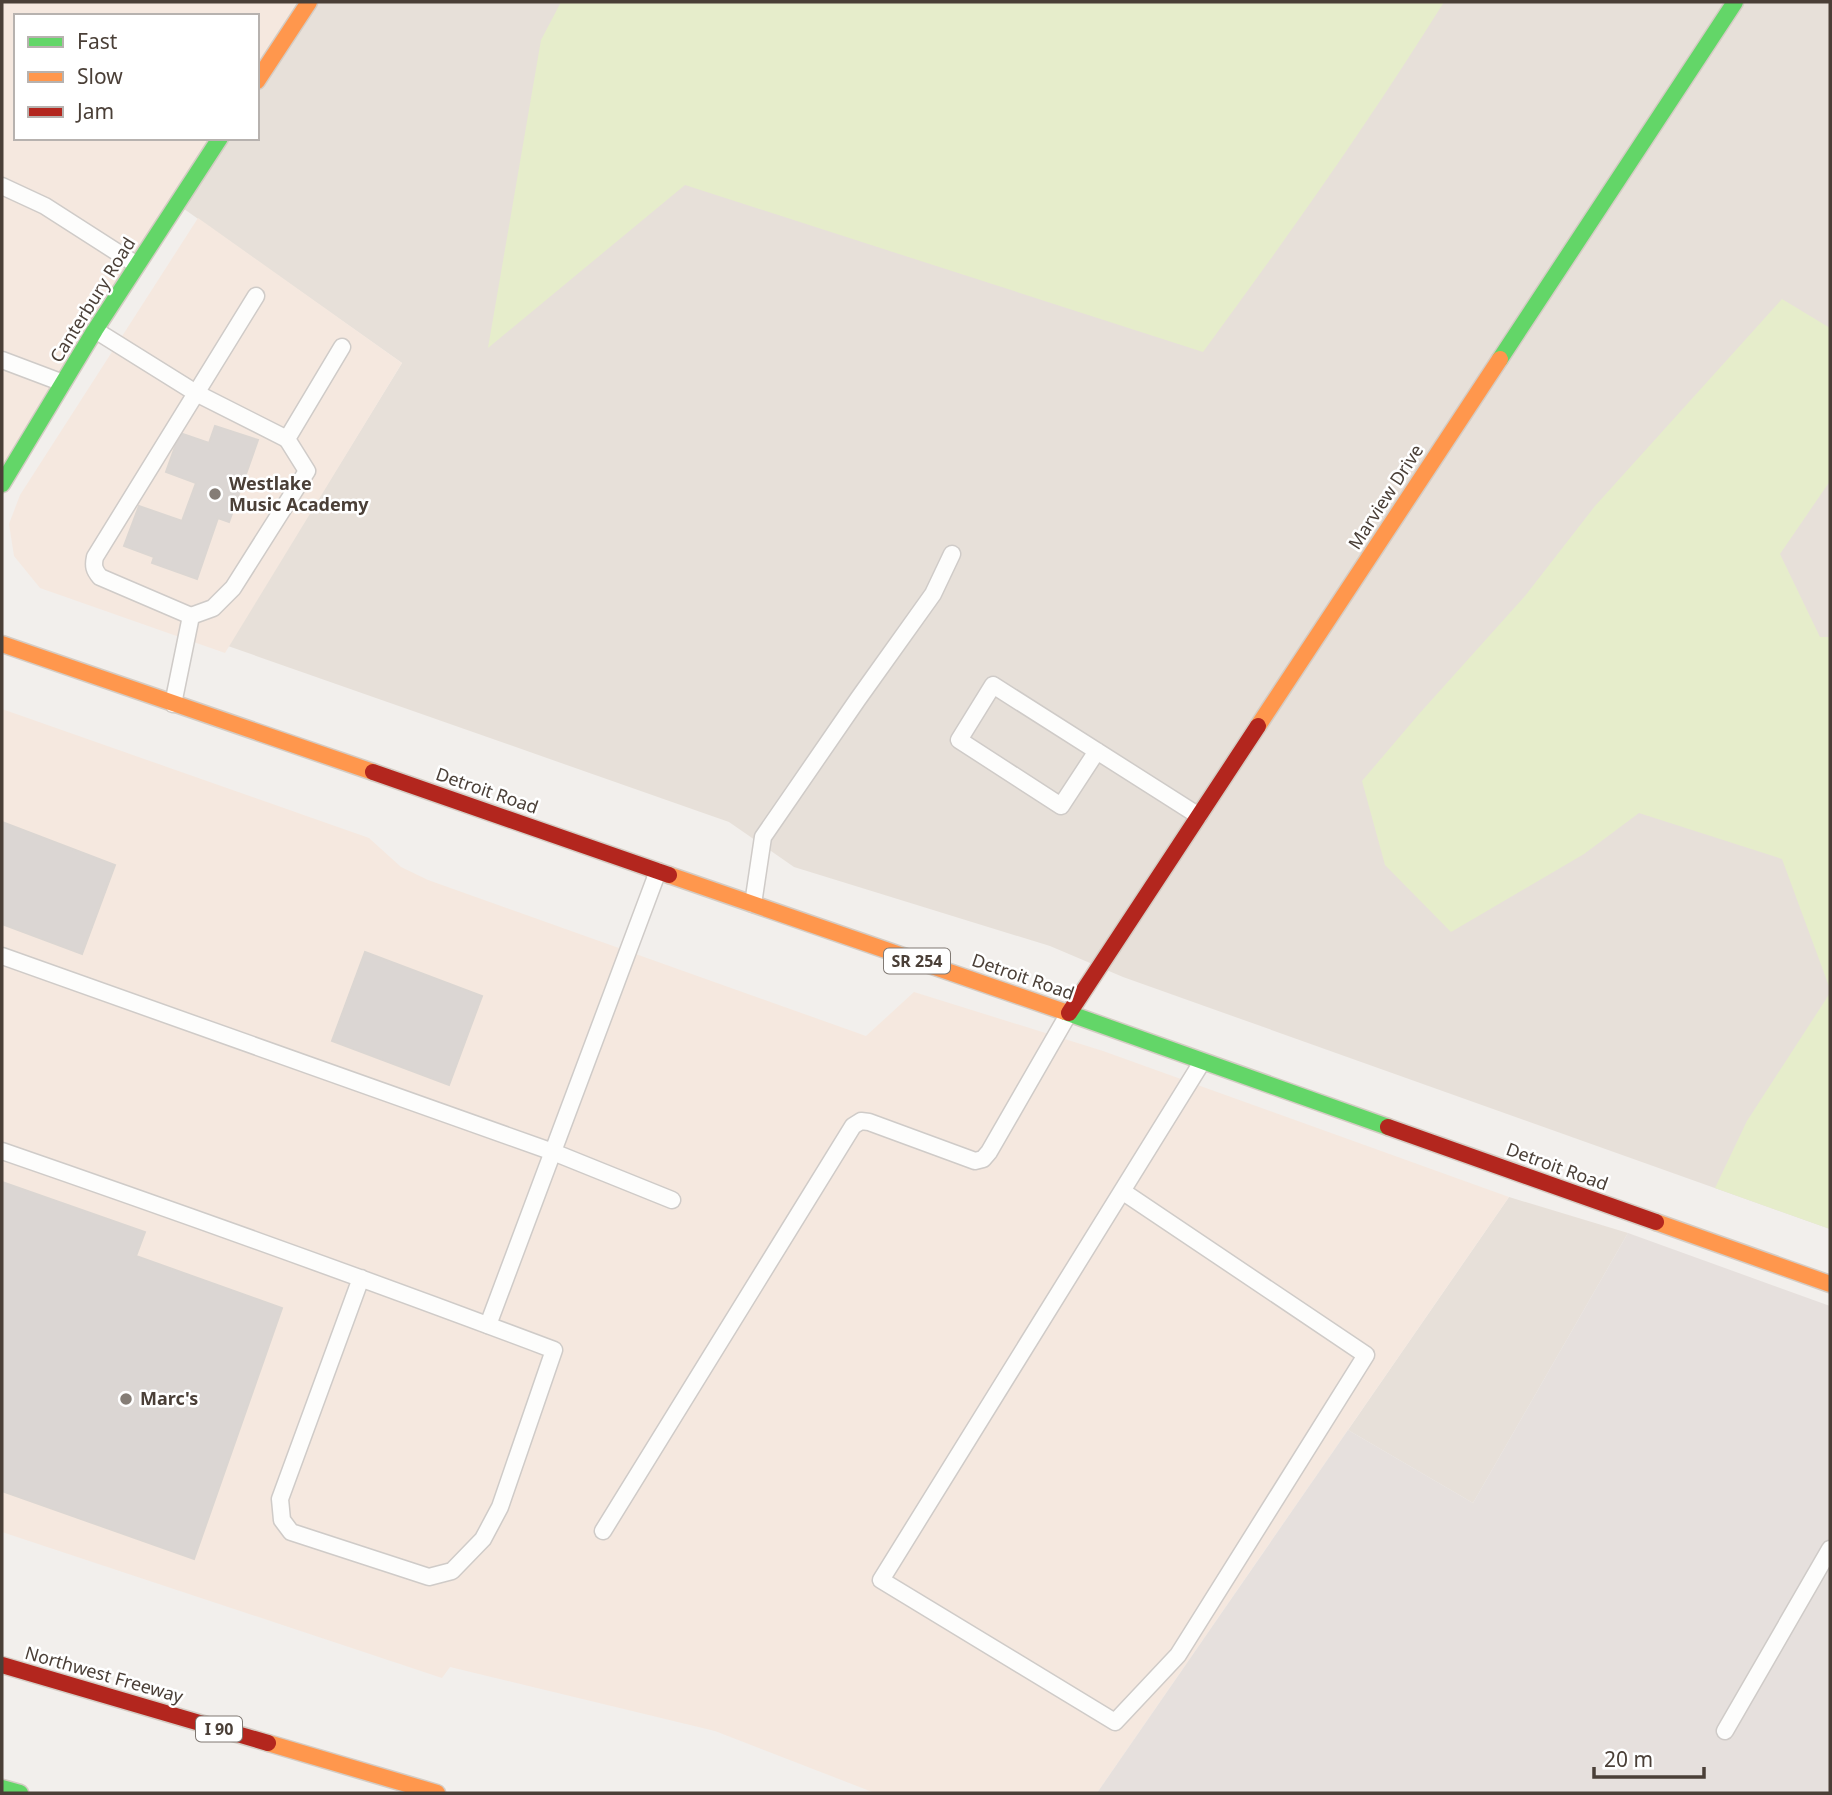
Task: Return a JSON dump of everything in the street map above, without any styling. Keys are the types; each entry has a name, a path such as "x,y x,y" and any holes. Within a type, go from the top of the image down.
{"main road":[{"path":"259,79 309,2"},
{"name":"Marview Drive","path":"1069,1013 1735,2"},
{"name":"Canterbury Road","path":"2,484 95,330 219,140"},
{"name":"Detroit Road","path":"2,644 1069,1013 1830,1284"},
{"name":"Northwest Freeway","path":"2,1665 437,1793"},
{"path":"2,1788 20,1793"}],"lane":[{"path":"2,186 45,206 137,265"},
{"path":"95,330 196,393 287,439 307,471 233,588 213,608 191,616 100,577 93,566 95,557 196,393 256,296"},
{"path":"287,439 342,347"},
{"path":"2,360 63,383"},
{"path":"753,904 763,837 933,594 952,554"},
{"path":"173,704 191,616"},
{"path":"1097,751 1061,806 959,740 993,685 1097,751 1199,816"},
{"path":"488,1325 658,871"},
{"path":"2,956 552,1152 671,1200"},
{"path":"603,1531 853,1126 861,1121 869,1122 975,1161 983,1159 1069,1013"},
{"path":"1122,1191 1366,1355 1178,1655 1115,1722 881,1580 1122,1191 1202,1062"},
{"path":"2,1151 361,1278 554,1350 500,1507 483,1539 452,1570 429,1577 290,1532 282,1520 280,1499 361,1278"},
{"path":"1725,1731 1830,1549"}],"shaded area":[{"path":"2,2 309,2 259,78 259,14 14,14 14,140 219,140 2,484"},
{"path":"309,2 1830,2 1830,1229 1123,977 1050,946 794,867 729,822 228,646 402,363 177,204 219,140 259,140 259,78"},
{"path":"198,218 402,363 225,653 40,588 14,556 9,524 20,495"},
{"path":"2,709 369,838 401,867 428,880 866,1036 914,992 1103,1051 1509,1197 1097,1793 875,1793 715,1731 450,1667 442,1678 2,1532"},
{"path":"1509,1197 1628,1233 1473,1503 1348,1430"},
{"path":"1628,1233 1830,1306 1830,1793 1097,1793 1348,1430 1473,1503"}],"green space":[{"path":"561,2 1444,2 1327,179 1203,352 685,185 488,348 541,40"},
{"path":"1782,299 1830,328 1830,481 1780,554 1820,637 1830,637 1830,989 1782,859 1639,813 1584,854 1451,932 1385,865 1362,781 1525,596 1595,506"},
{"path":"1830,993 1830,1229 1715,1188 1747,1121"}],"building":[{"name":"Westlake Music Academy","path":"215,426 258,440 229,522 218,518 197,579 152,563 154,557 124,546 139,506 182,521 196,483 166,472 180,433 209,443"},
{"path":"2,822 115,865 82,954 2,924"},
{"path":"365,952 482,996 449,1085 332,1041"},
{"name":"Marc's","path":"2,1182 145,1232 136,1256 282,1308 194,1559 2,1491"}],"traffic: fast":[{"path":"1500,359 1735,2"},
{"path":"2,484 95,330 219,140"},
{"path":"1065,1012 1388,1127"},
{"path":"2,1788 20,1793"}],"traffic: slow":[{"path":"259,78 309,2"},
{"path":"1258,726 1500,359"},
{"path":"2,644 373,772"},
{"path":"669,875 1065,1012"},
{"path":"1656,1222 1830,1284"},
{"path":"268,1743 437,1793"}],"traffic: jam":[{"path":"1069,1013 1258,726"},
{"path":"373,772 669,875"},
{"path":"1388,1127 1656,1222"},
{"path":"2,1665 268,1743"}],"place":[{"name":"Westlake Music Academy","path":"215,494"},
{"name":"Marc's","path":"126,1399"}]}
